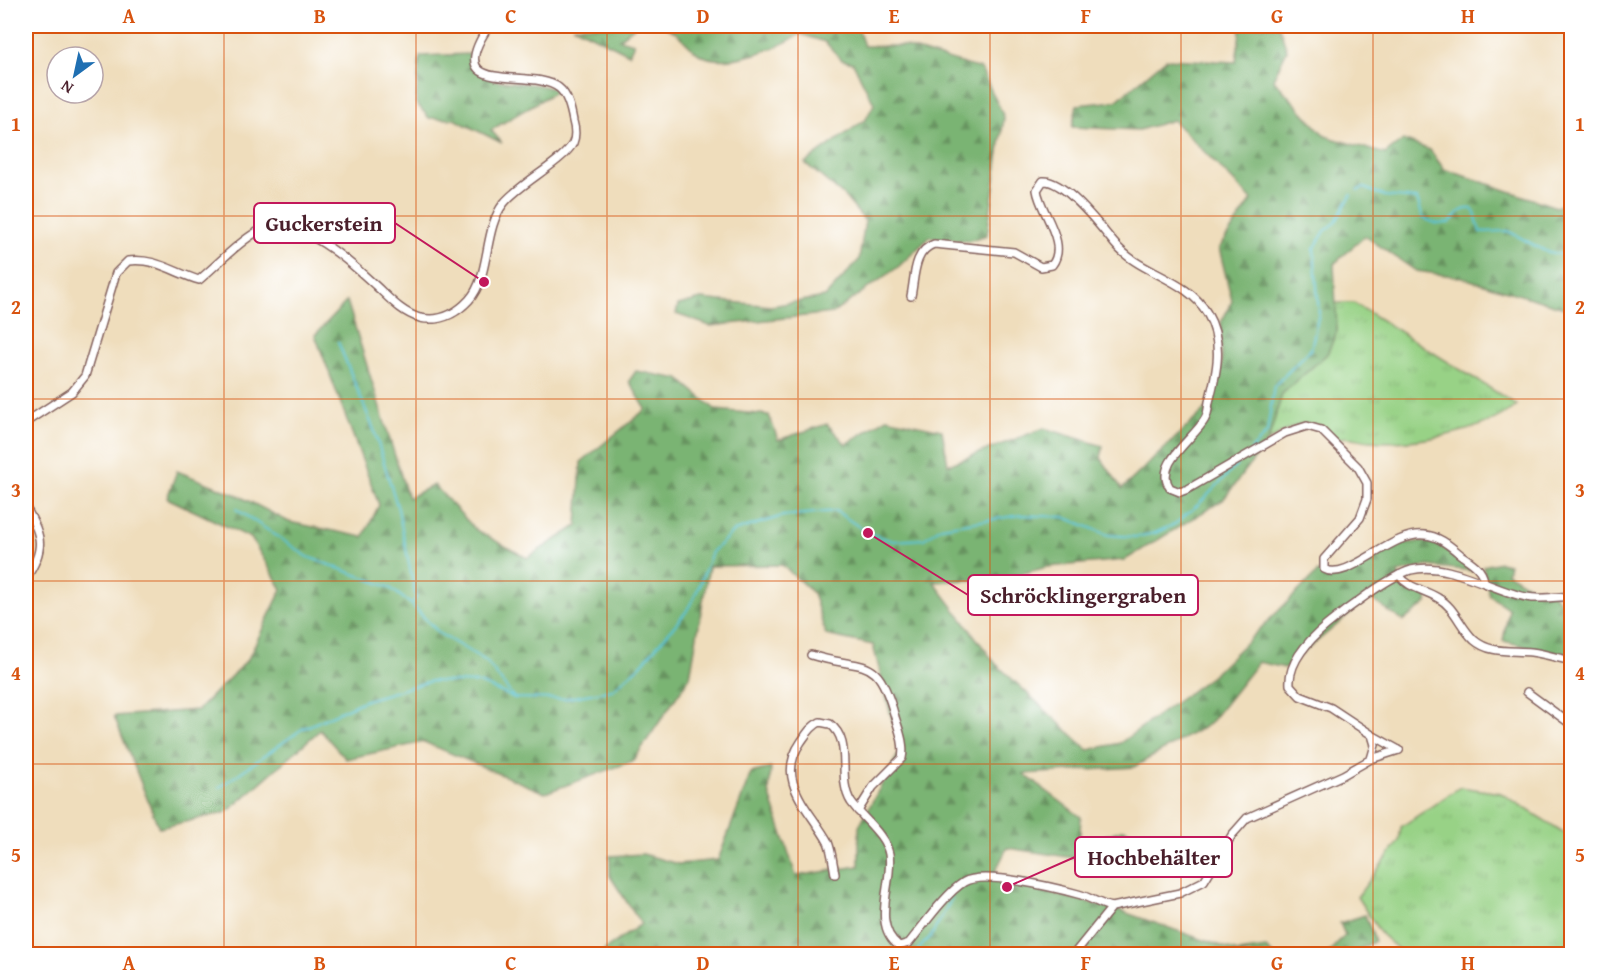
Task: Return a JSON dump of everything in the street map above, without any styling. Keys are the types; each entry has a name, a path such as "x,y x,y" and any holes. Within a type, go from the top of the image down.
{"street":[{"path":"26,422 72,392 85,376 116,273 128,261 153,261 180,274 200,280 255,233 273,226 294,230 341,254 411,314 437,319 456,312 476,290 495,220 502,205 513,193 566,152 574,139 571,109 565,95 558,87 546,82 497,77 480,69 475,61 476,49 489,26"},
{"path":"911,296 918,257 927,247 934,244 1014,252 1041,267 1052,265 1056,258 1056,244 1037,190 1041,182 1050,181 1089,213 1125,255 1185,290 1202,305 1213,325 1218,355 1217,373 1202,424 1168,466 1166,482 1173,490 1180,492 1193,487 1295,429 1307,426 1317,428 1358,467 1368,490 1360,518 1324,559 1324,570 1329,573 1344,571 1394,541 1425,535 1444,542 1473,564 1480,570 1484,581"},
{"path":"26,508 36,524 40,546 39,558 26,578"},
{"path":"835,874 830,847 802,801 789,767 795,750 816,723 831,724 841,736 845,787 858,811 887,848 886,926 891,938 899,945 909,943 924,922 959,886 974,878 1076,893 1112,907 1180,892 1198,885 1209,876 1242,822 1343,775 1371,759 1399,750 1331,708 1300,696 1290,685 1289,677 1297,659 1320,630 1399,575 1410,570 1429,569 1484,581 1527,597 1572,596"},
{"path":"1399,575 1410,586 1431,594 1447,604 1473,639 1483,646 1495,650 1544,654 1572,661"},
{"path":"811,655 864,665 873,670 884,682 894,714 902,743 902,758 873,788 858,811"},
{"path":"1527,692 1572,725"},
{"path":"1371,759 1375,745 1372,735"},
{"path":"1074,954 1112,907"}],"green space":[{"path":"573,26 635,26 619,39 634,43 629,54"},
{"path":"662,26 857,26 864,46 903,46 981,69 1004,117 987,235 968,241 930,237 898,267 833,313 710,326 676,314 678,305 701,299 771,306 825,297 859,260 865,221 844,196 805,163 866,119 874,104 853,63 842,60 825,42 800,34 778,46 751,55 736,58 710,58 699,54 677,34"},
{"path":"1241,26 1279,26 1287,50 1273,79 1325,136 1385,154 1403,140 1430,150 1444,169 1556,207 1571,201 1571,310 1460,277 1416,271 1365,236 1334,264 1337,331 1327,354 1282,394 1268,441 1223,500 1125,560 1047,567 1005,578 934,582 995,663 1088,750 1120,743 1213,675 1318,572 1338,577 1391,548 1406,543 1420,542 1435,544 1449,551 1474,571 1428,566 1397,573 1406,587 1428,595 1427,603 1403,621 1369,598 1285,668 1258,662 1209,724 1134,767 1024,774 1081,817 1079,845 1124,829 1133,833 1082,859 1007,848 995,872 1003,890 1011,893 1013,884 1115,909 1238,952 1266,948 1273,954 599,954 641,924 610,876 610,856 643,854 678,864 718,860 751,773 771,768 769,792 796,876 859,866 859,826 900,751 873,645 826,635 813,593 782,565 709,566 690,677 633,761 545,793 424,742 346,759 320,730 227,812 159,828 114,716 198,710 248,659 282,589 251,538 167,498 177,471 237,495 289,522 363,537 379,505 315,335 347,301 408,498 434,485 476,530 527,558 577,526 581,462 646,409 629,381 636,371 679,379 716,410 769,415 778,440 827,424 846,444 887,418 942,430 948,465 1044,428 1103,446 1101,458 1122,489 1213,402 1222,365 1221,323 1232,301 1219,248 1252,200 1173,120 1139,130 1072,127 1077,105 1116,101 1166,59 1236,62"},
{"path":"469,54 476,71 493,80 539,85 558,90 491,130 502,143 454,119 429,118 416,103 420,56"},
{"path":"1334,303 1354,303 1517,405 1486,423 1427,439 1388,442 1348,437 1335,440 1318,426 1303,424 1268,441 1282,394 1327,353 1337,331"},
{"path":"1561,547 1571,547 1571,588 1561,586"},
{"path":"1500,562 1509,564 1507,573 1539,592 1551,592 1570,611 1571,657 1503,641 1509,609 1489,595 1483,566"},
{"path":"1460,787 1501,793 1571,837 1571,954 1403,954 1381,934 1357,897 1399,841 1401,827"},
{"path":"1365,915 1375,941 1352,954 1327,954 1345,935 1340,923"}],"waterway":[{"path":"1358,190 1364,188 1385,196 1417,199 1423,218 1438,224 1449,223 1462,211 1472,209 1480,232 1508,231 1545,251 1572,257"},
{"path":"1251,450 1267,433 1274,386 1311,349 1319,313 1314,249 1325,231 1335,223 1351,195"},
{"path":"338,342 374,430 398,509 416,598 412,604"},
{"path":"220,787 302,729 366,700 431,681 479,683 515,698 563,699 612,690 640,666 686,612 696,594 712,552 734,531 783,516 836,511 868,533 893,541 924,539 941,527 1021,515 1064,517 1108,535 1136,537 1155,533 1175,524 1199,504 1237,465"},
{"path":"236,509 308,557 389,587 412,605 440,634 486,661 514,698"},
{"path":"914,954 931,936 952,898"}],"place":[{"name":"Guckerstein","path":"484,282"},
{"name":"Schröcklingergraben","path":"868,533"},
{"name":"Hochbehälter","path":"1007,887"}]}
